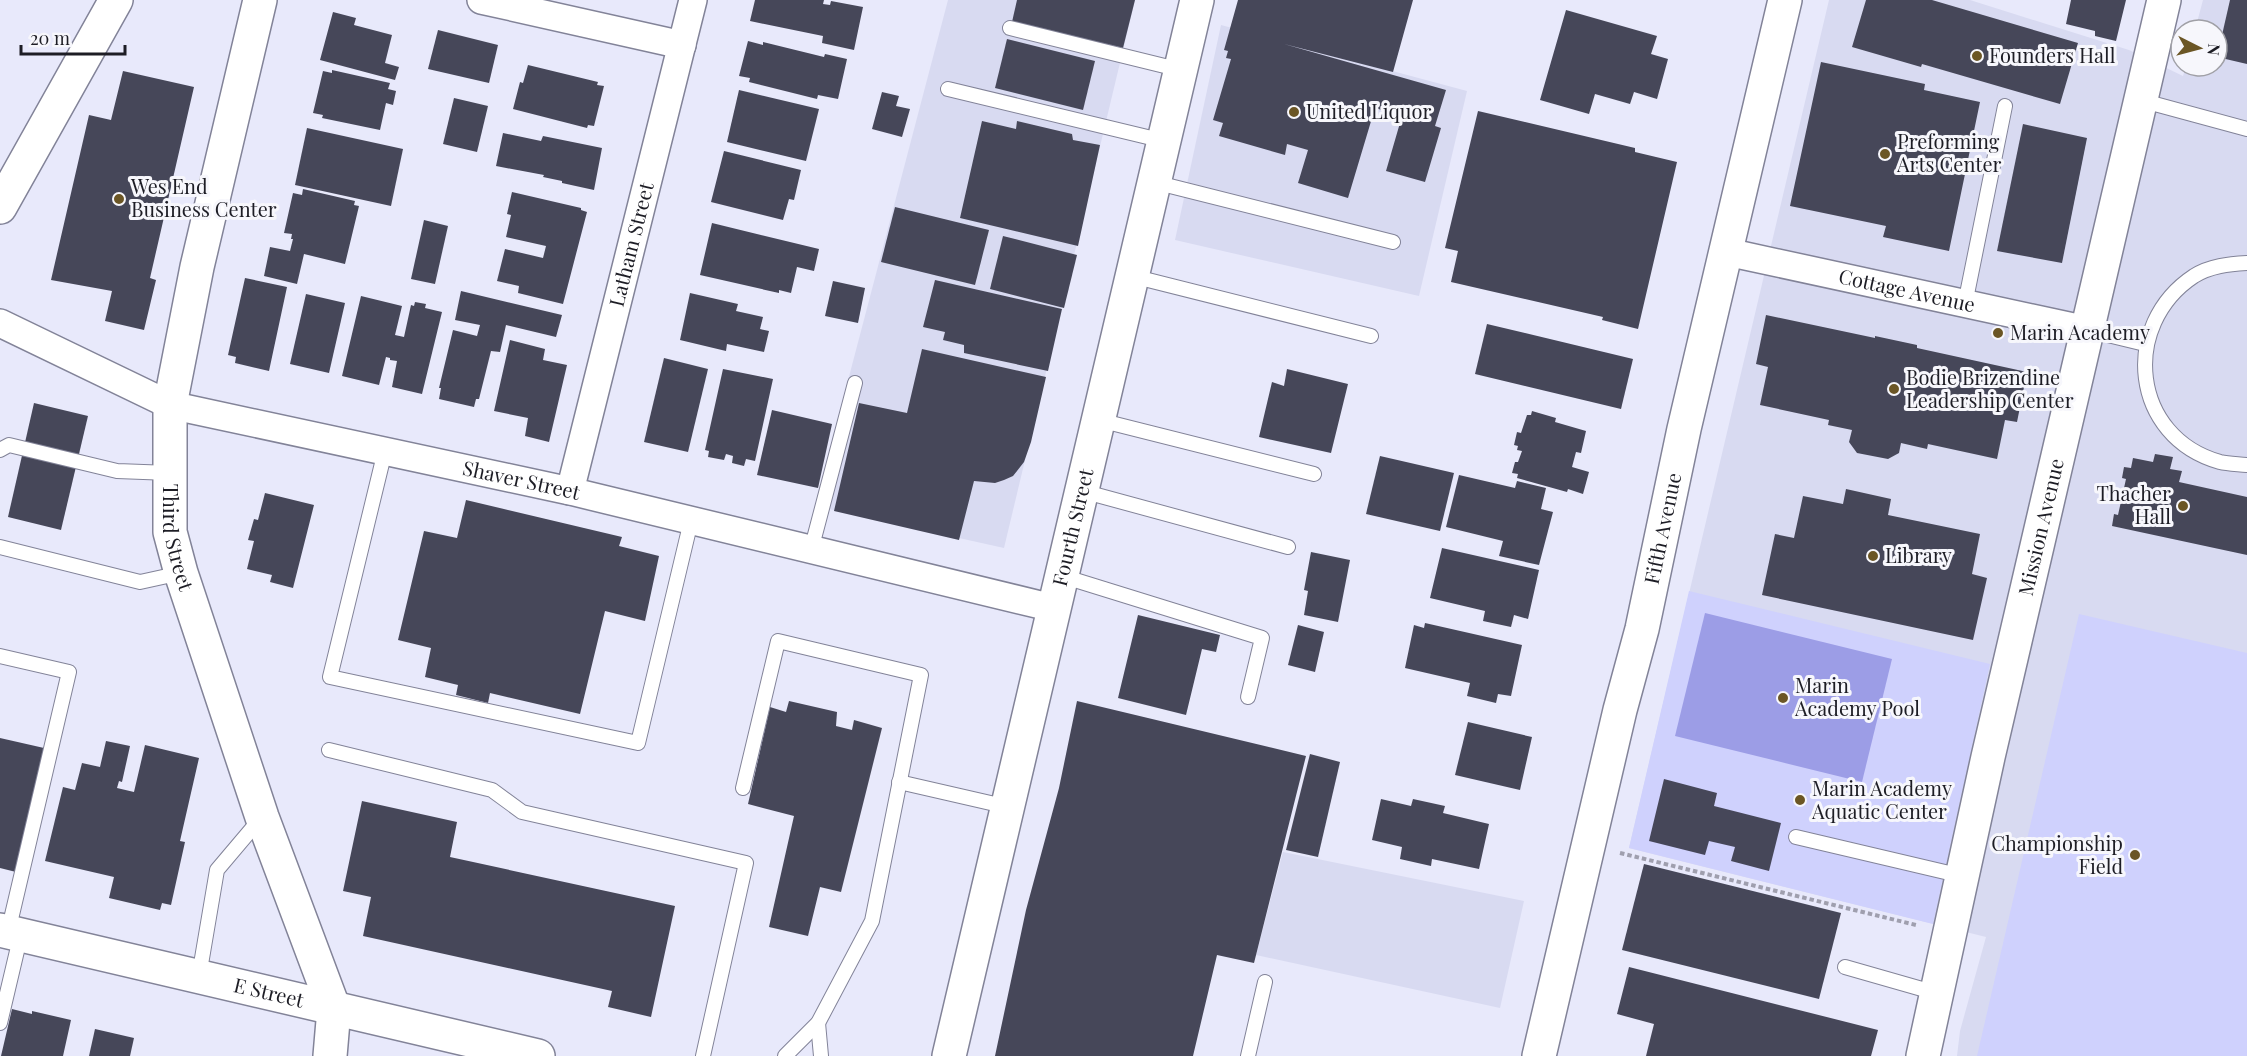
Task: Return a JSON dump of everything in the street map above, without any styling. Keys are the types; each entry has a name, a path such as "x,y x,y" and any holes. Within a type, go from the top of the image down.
{"street":[{"path":"0,207 116,0"},
{"name":"Third Street","path":"260,0 197,267 170,405 170,532 262,817 334,1009 330,1056"},
{"path":"481,0 682,45"},
{"name":"Latham Street","path":"570,491 693,0"},
{"name":"Fourth Street","path":"949,1056 1197,0"},
{"name":"Fifth Avenue","path":"1539,1056 1620,710 1642,629 1684,429 1785,0"},
{"name":"Mission Avenue","path":"1923,1056 1962,876 2164,0"},
{"name":"Cottage Avenue","path":"1727,252 2087,330"},
{"name":"Shaver Street","path":"0,323 170,405 570,491 1053,608"},
{"name":"E Street","path":"10,932 334,1009 457,1042 538,1056"}],"lane":[{"path":"1010,28 1180,70"},
{"path":"948,89 1164,141"},
{"path":"2140,100 2247,129"},
{"path":"1965,304 2005,106"},
{"path":"1154,182 1393,242"},
{"path":"2247,263 2223,265 2196,275 2173,293 2155,316 2145,344 2144,375 2152,405 2169,431 2192,450 2220,462 2247,465"},
{"path":"1132,276 1371,336"},
{"path":"2087,330 2145,344"},
{"path":"811,550 855,383"},
{"path":"1099,420 1314,474"},
{"path":"0,450 9,445 117,471 171,473"},
{"path":"385,451 330,677 638,743 691,521"},
{"path":"1082,490 1288,547"},
{"path":"0,547 140,582 182,573"},
{"path":"1062,576 1262,638 1248,698"},
{"path":"743,788 778,641 921,675 872,921 818,1023 785,1056"},
{"path":"0,656 69,672 10,932 0,1023"},
{"path":"329,750 492,790 522,813 746,863 703,1056"},
{"path":"899,782 1008,807"},
{"path":"199,977 217,870 262,817"},
{"path":"1796,837 1962,876"},
{"path":"1845,966 1936,993"},
{"path":"1248,1056 1265,982"},
{"path":"818,1023 821,1056"}],"path":[{"path":"1620,853 1926,927"}],"shaded area":[{"path":"948,0 1135,0 1004,548 815,506"},
{"name":"Marin Academy","path":"1829,0 1970,0 2129,50 2169,69 2169,78 2229,78 2229,18 2198,18 2203,0 2247,0 2247,1056 1957,1056 1960,1031 1986,937 1629,848"},
{"path":"1221,25 1467,91 1419,296 1175,240"},
{"name":"Marin Academy Aquatic Center","path":"1689,591 1990,664 1933,924 1629,848"},
{"name":"Championship Field","path":"2079,614 2247,653 2247,1056 1977,1056"},
{"path":"1283,852 1524,901 1500,1008 1256,955"}],"water":[{"name":"Marin Academy Pool","path":"1705,613 1892,659 1862,782 1675,736"}],"building":[{"path":"755,0 824,0 823,4 830,5 831,1 863,7 854,50 822,43 823,36 750,21"},
{"path":"1017,0 1135,0 1123,48 1012,22"},
{"name":"United Liquor","path":"1238,0 1413,0 1393,72 1284,44 1446,90 1435,126 1441,128 1425,182 1386,171 1402,116 1375,108 1348,198 1298,183 1308,150 1287,144 1285,155 1219,136 1223,123 1213,120 1231,59 1226,58 1228,51 1224,50"},
{"name":"Founders Hall","path":"1866,0 1932,0 2078,43 2060,104 1922,64 1921,67 1852,47"},
{"path":"2071,0 2126,0 2116,41 2095,36 2095,31 2066,24"},
{"path":"2230,0 2247,0 2247,64 2229,60 2229,18 2226,18"},
{"path":"1566,10 1657,36 1651,54 1668,59 1657,99 1634,92 1630,104 1595,94 1589,114 1540,100"},
{"path":"333,12 356,18 354,25 392,35 385,63 399,67 395,80 320,60"},
{"path":"438,30 498,45 489,83 428,69"},
{"path":"1007,39 1095,61 1083,110 995,88"},
{"path":"748,41 763,45 763,42 824,57 825,54 847,59 838,99 818,95 817,99 749,82 750,78 739,76"},
{"name":"Preforming Arts Center","path":"1821,62 1925,84 1924,90 1980,102 1949,251 1883,237 1886,226 1790,206"},
{"path":"528,65 598,82 597,85 604,86 594,126 588,125 587,128 513,109 520,82 523,83"},
{"path":"332,70 390,83 388,89 396,91 393,105 386,103 380,130 322,118 323,115 313,113 323,71 332,73"},
{"name":"Wes End Business Center","path":"123,71 194,87 150,278 156,280 144,330 105,321 112,291 51,280 89,115 111,120"},
{"path":"739,90 819,109 806,161 727,142"},
{"path":"882,92 899,96 896,106 910,109 902,137 872,129"},
{"path":"454,98 488,106 477,152 443,144"},
{"path":"1478,111 1635,148 1635,152 1677,162 1638,329 1602,320 1603,317 1451,282 1458,251 1445,248"},
{"path":"982,121 1016,129 1017,121 1072,134 1073,140 1100,145 1078,246 960,218"},
{"path":"2023,124 2087,138 2062,263 1997,251"},
{"path":"307,128 403,149 391,206 295,185"},
{"path":"503,133 541,141 543,136 602,148 594,190 562,183 562,181 543,177 544,175 496,166"},
{"path":"724,151 801,170 794,200 789,199 783,220 711,202"},
{"path":"303,189 355,201 354,205 359,206 345,264 304,254 297,284 264,276 270,247 290,251 292,234 284,233 293,193 302,195"},
{"path":"512,192 581,208 587,212 563,304 518,293 519,286 497,281 505,249 543,258 546,246 506,237 511,215 507,214"},
{"path":"895,207 989,230 975,285 881,262"},
{"path":"424,220 448,226 435,284 411,279"},
{"path":"712,223 819,249 814,271 797,267 791,293 779,290 779,293 700,275"},
{"path":"1003,236 1077,255 1064,308 990,289"},
{"path":"245,278 287,287 269,371 235,363 236,357 228,355"},
{"path":"935,280 1062,309 1048,371 964,353 964,345 943,340 945,332 923,327"},
{"path":"833,281 865,288 858,323 825,316"},
{"path":"461,291 562,315 556,337 506,325 500,352 491,351 479,399 476,399 474,407 439,399 441,388 439,388 453,330 477,336 480,325 455,320"},
{"path":"690,293 738,304 736,311 763,317 760,329 769,331 764,352 727,344 726,351 680,340"},
{"path":"306,294 345,303 329,373 290,364"},
{"path":"361,296 402,306 395,335 404,337 411,305 414,306 415,302 426,304 425,308 442,312 422,394 392,387 397,361 386,357 379,385 342,376"},
{"name":"Bodie Brizendine Leadership Center","path":"1766,315 1917,345 1917,348 2027,372 2017,422 2005,420 1997,459 1928,444 1927,449 1901,443 1899,453 1888,459 1857,453 1849,442 1852,430 1828,425 1829,420 1760,405 1768,367 1756,364"},
{"path":"1487,324 1633,359 1621,409 1475,374"},
{"path":"510,340 545,349 543,360 567,365 549,442 525,436 528,418 494,411"},
{"path":"922,349 1046,377 1024,462 1013,476 1004,480 995,483 974,481 959,540 834,511 859,403 907,413"},
{"path":"664,358 708,369 688,452 644,442"},
{"path":"723,369 773,379 755,461 746,459 744,466 732,463 733,456 726,454 724,460 708,457 709,451 705,450"},
{"path":"1287,369 1348,384 1331,453 1259,437 1272,382 1284,386"},
{"path":"34,403 88,416 61,530 8,517"},
{"path":"772,410 832,424 818,488 757,475"},
{"path":"1532,411 1556,418 1555,422 1586,431 1581,453 1576,452 1572,467 1589,472 1583,494 1568,489 1567,492 1517,478 1518,474 1512,473 1515,462 1518,462 1522,451 1517,450 1518,446 1514,445 1517,432 1521,433 1527,415 1531,415"},
{"name":"Thacher Hall","path":"2155,454 2173,457 2170,469 2182,471 2179,482 2247,497 2247,555 2112,526 2114,514 2118,515 2126,479 2122,478 2124,467 2131,468 2133,458 2153,462"},
{"path":"1380,456 1454,473 1440,531 1366,514"},
{"path":"1459,475 1515,488 1517,481 1546,488 1541,509 1553,512 1539,565 1499,556 1503,541 1446,527"},
{"name":"Library","path":"1846,489 1891,499 1888,515 1980,534 1972,574 1987,578 1973,640 1762,595 1775,534 1794,538 1803,496 1843,504"},
{"path":"265,493 314,505 293,588 270,582 272,575 247,569 254,541 248,540 254,519 258,520"},
{"path":"466,500 622,537 619,546 659,556 645,621 605,611 580,714 490,693 488,703 456,695 458,685 425,677 431,648 398,640 424,531 457,538"},
{"path":"1442,548 1539,570 1528,619 1514,615 1511,627 1483,621 1485,611 1430,598"},
{"path":"1311,552 1350,560 1338,622 1304,615 1308,591 1304,590"},
{"path":"1138,615 1220,635 1216,652 1202,649 1186,715 1118,698"},
{"path":"1425,623 1522,645 1511,696 1498,694 1496,703 1467,696 1470,683 1405,668 1414,625 1424,628"},
{"path":"1298,625 1324,632 1315,672 1288,665"},
{"path":"789,701 837,712 836,726 852,730 854,720 882,728 841,892 820,887 808,936 769,927 794,816 748,804 770,707 786,712"},
{"path":"1077,701 1306,756 1254,963 1217,955 1193,1056 995,1056 1026,910 1059,788"},
{"path":"1468,722 1532,737 1520,790 1455,775"},
{"path":"0,738 44,748 16,872 0,868"},
{"path":"106,741 130,746 122,782 119,781 117,788 134,792 145,745 199,758 180,841 185,842 171,905 162,903 160,910 109,898 114,877 45,861 63,787 75,790 82,763 100,767"},
{"path":"1310,754 1340,762 1318,857 1286,850"},
{"path":"1664,779 1717,793 1714,806 1781,823 1769,871 1731,861 1735,847 1709,841 1705,855 1649,841"},
{"path":"1381,799 1411,806 1413,799 1445,806 1443,813 1489,824 1479,869 1432,859 1431,866 1400,859 1402,847 1372,840"},
{"path":"362,801 457,822 450,857 675,906 651,1017 608,1007 612,991 363,936 371,897 343,891"},
{"path":"1644,864 1841,913 1819,999 1622,950"},
{"path":"1629,967 1878,1030 1871,1056 1646,1056 1654,1024 1617,1014"},
{"path":"12,1009 71,1020 63,1056 1,1056"},
{"path":"95,1029 134,1038 130,1056 89,1056"}],"place":[{"name":"Founders Hall","path":"1977,56"},
{"name":"United Liquor","path":"1294,112"},
{"name":"Preforming Arts Center","path":"1885,154"},
{"name":"Wes End Business Center","path":"119,199"},
{"name":"Marin Academy","path":"1998,333"},
{"name":"Bodie Brizendine Leadership Center","path":"1894,389"},
{"name":"Thacher Hall","path":"2183,506"},
{"name":"Library","path":"1873,556"},
{"name":"Marin Academy Pool","path":"1783,698"},
{"name":"Marin Academy Aquatic Center","path":"1800,800"},
{"name":"Championship Field","path":"2135,855"}]}
